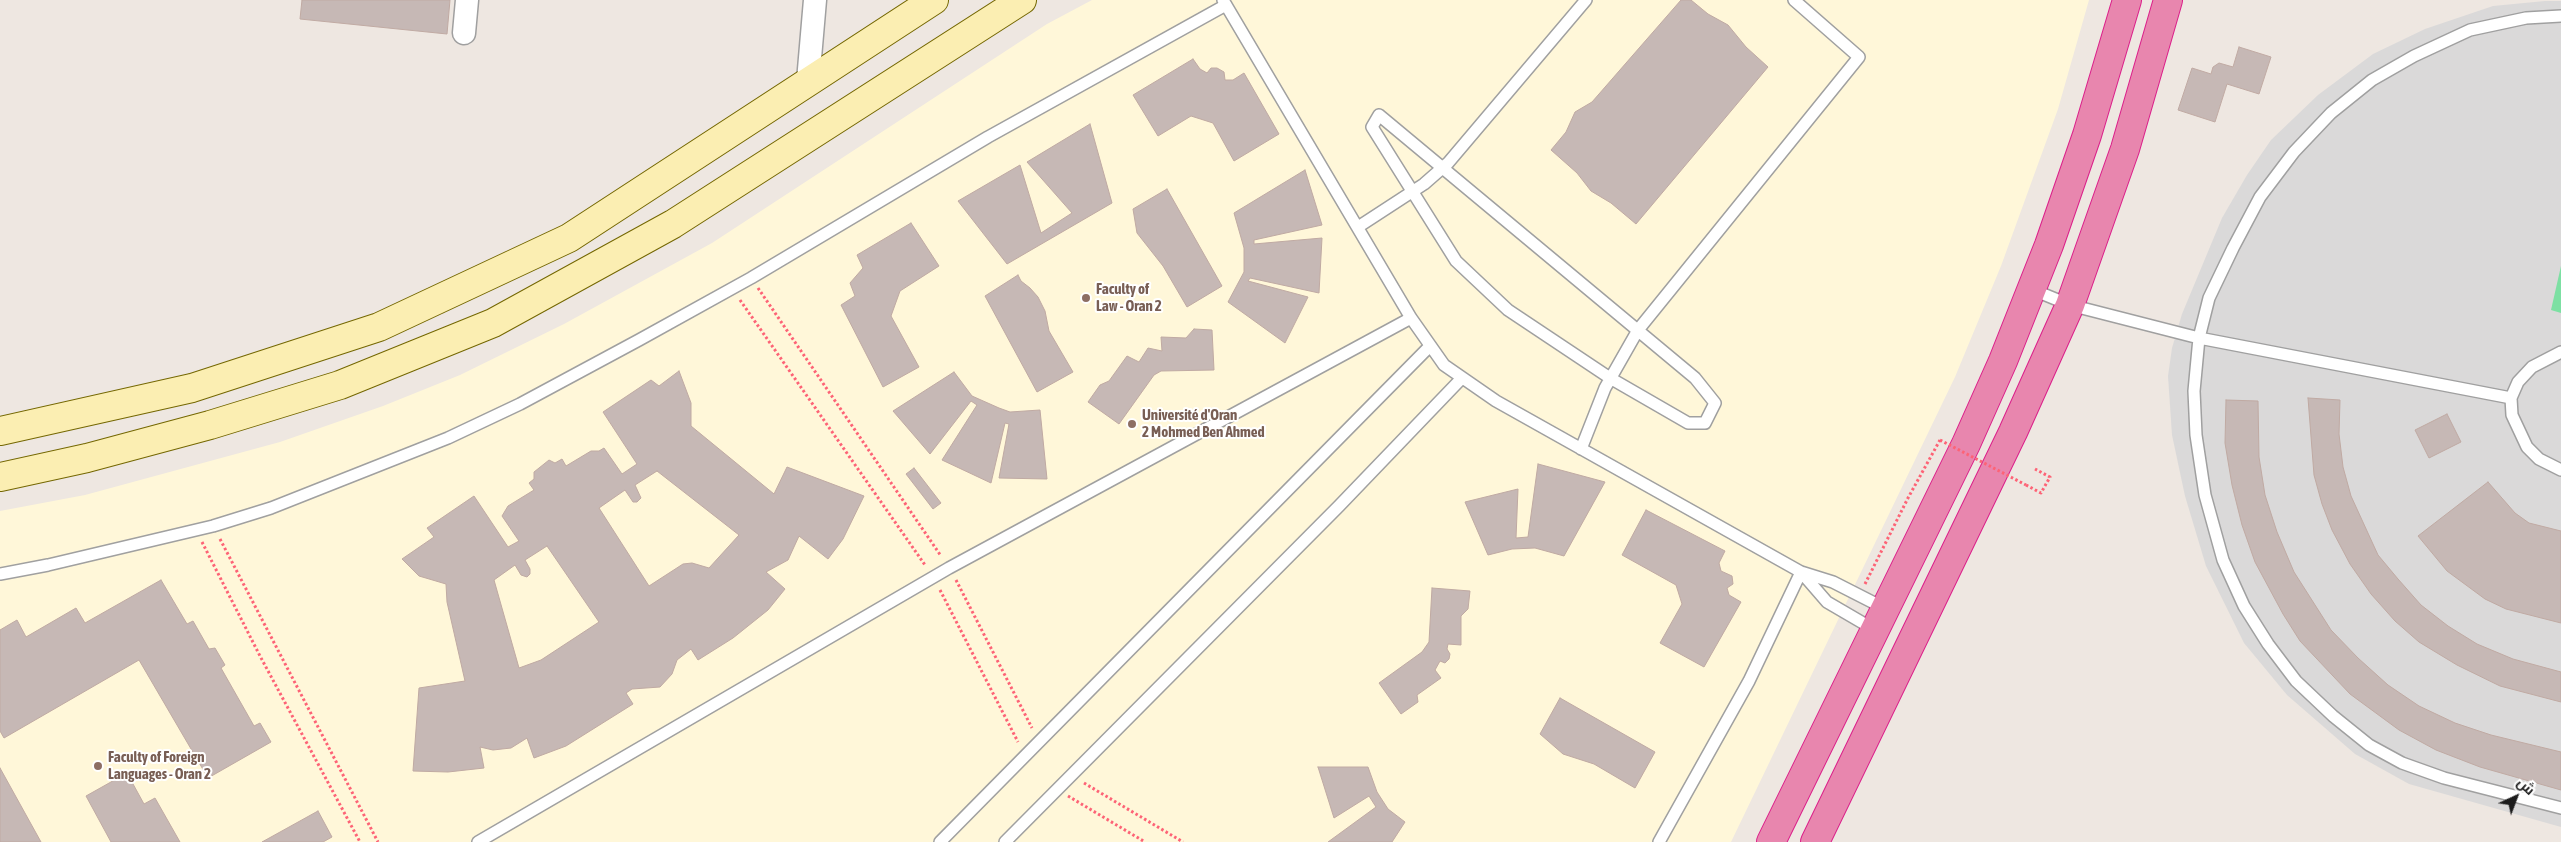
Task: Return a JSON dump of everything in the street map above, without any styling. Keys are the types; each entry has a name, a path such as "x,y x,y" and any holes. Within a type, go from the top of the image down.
{"highway":[{"path":"1771,842 1966,444 2031,290 2088,135 2127,0"},
{"path":"1816,842 2009,441 2070,306 2125,149 2168,0"}],"main road":[{"path":"0,431 192,388 379,327 569,238 808,80 934,0"},
{"path":"0,477 87,458 200,428 322,390 493,323 673,224 1022,0"}],"street":[{"path":"464,32 467,0"},
{"path":"808,80 815,0"}],"lane":[{"path":"1358,227 1412,193 1444,168 1586,0"},
{"path":"1581,449 1610,378 1638,330 1859,57 1794,0"},
{"path":"0,574 48,565 213,526 289,501 448,438 520,404 751,278 988,137 1221,2 1411,318 1444,365 1461,379 1496,402 1801,572 1833,582 1860,595 1881,620"},
{"path":"2561,16 2526,18 2470,30 2414,56 2372,80 2331,113 2294,152 2260,197 2209,298 2199,338 2194,391 2196,435 2205,495 2224,560 2244,606 2268,644 2296,681 2333,716 2369,745 2402,763 2444,778 2561,808"},
{"path":"1379,114 1444,168 1696,378 1715,402 1705,423 1688,423 1610,378 1508,310 1462,267 1456,261 1412,193 1372,127 1379,114"},
{"path":"2031,290 2070,306 2199,338 2511,398"},
{"path":"478,842 950,568 1411,318"},
{"path":"940,842 1430,346"},
{"path":"2561,352 2532,367 2518,382 2511,398 2512,415 2527,448 2539,459 2561,470"},
{"path":"1004,842 1339,506 1461,379"},
{"path":"1801,572 1827,602 1881,620"},
{"path":"1659,842 1749,681 1801,572"}],"path":[{"path":"751,278 950,568 1039,742"},
{"path":"732,288 933,578 1025,756"},
{"path":"1860,595 1908,498 1940,440 2041,493 2050,477 2035,469"},
{"path":"213,526 378,842"},
{"path":"197,530 260,656 360,842"},
{"path":"1071,775 1183,842"},
{"path":"1057,790 1145,842"}],"shaded area":[{"name":"Université d'Oran 2 Mohmed Ben Ahmed","path":"1092,0 2089,0 2058,109 2001,266 1955,377 1731,842 0,842 0,511 85,495 280,442 383,406 460,375 564,324 712,243 1047,24"},
{"path":"2561,1 2561,827 2409,784 2355,754 2287,695 2244,643 2206,566 2185,496 2172,435 2168,376 2172,348 2182,314 2222,218 2247,175 2271,140 2318,95 2373,54 2425,29 2493,6"}],"green space":[{"path":"2561,266 2561,313 2551,310"}],"building":[{"path":"302,0 450,0 447,34 300,19"},
{"path":"1681,0 1691,0 1708,14 1728,25 1746,47 1768,67 1636,224 1611,203 1591,191 1577,173 1551,150 1566,132 1575,112 1592,102"},
{"path":"2239,47 2271,57 2259,94 2227,84 2215,122 2178,110 2192,68 2211,74 2213,67 2219,63 2233,67"},
{"path":"1193,59 1200,69 1207,73 1211,68 1217,68 1224,72 1225,80 1233,80 1244,73 1279,134 1234,161 1213,123 1191,116 1158,136 1133,95"},
{"path":"1090,124 1112,203 1007,264 958,201 1020,165 1041,233 1072,213 1027,162"},
{"path":"1305,170 1322,225 1254,240 1254,244 1322,238 1319,293 1250,278 1248,281 1308,297 1285,343 1228,302 1244,272 1244,248 1234,213"},
{"path":"1167,189 1222,286 1187,307 1163,266 1137,233 1133,209"},
{"path":"911,223 939,266 900,291 891,316 919,367 883,387 841,305 855,296 850,283 863,268 857,255"},
{"path":"1018,275 1021,281 1038,297 1045,311 1049,331 1073,372 1037,392 985,296"},
{"path":"1194,329 1212,330 1214,370 1161,371 1154,375 1119,424 1088,402 1100,385 1109,381 1127,356 1139,362 1148,348 1162,351 1161,337 1186,338"},
{"path":"679,371 691,403 691,426 774,494 787,467 864,496 843,539 828,559 799,536 788,560 766,572 785,589 768,610 733,638 698,660 691,649 677,660 672,674 660,687 632,689 626,693 633,704 566,746 534,758 527,738 511,748 493,750 480,747 484,768 448,772 413,771 419,688 465,681 447,602 446,584 419,576 402,559 434,537 427,528 474,496 508,547 519,541 502,516 508,506 534,490 529,483 534,479 534,472 549,460 555,463 562,459 566,466 591,451 599,451 604,448 622,474 637,464 603,412 651,380 659,386","holes":["657,471 739,535 709,568 692,563 683,564 649,586 599,508 625,490 633,502 637,502 641,498 635,485","547,546 599,622 541,660 519,668 494,580 515,565 521,575 527,577 530,574 530,569 525,560"]},
{"path":"954,372 972,396 999,408 1010,412 1040,410 1047,479 999,478 1009,424 1005,423 991,483 942,460 977,405 971,401 930,454 893,411"},
{"path":"2308,398 2340,400 2339,434 2343,467 2351,496 2378,555 2421,605 2448,626 2477,644 2513,659 2561,672 2561,702 2500,686 2457,665 2419,642 2395,621 2371,594 2350,564 2332,530 2322,504 2314,475"},
{"path":"2226,400 2258,401 2259,457 2265,495 2277,532 2294,572 2331,630 2388,685 2419,706 2455,723 2491,735 2561,752 2561,790 2480,767 2436,750 2399,730 2350,694 2300,641 2255,562 2242,525 2232,485 2225,443"},
{"path":"2447,414 2461,442 2429,458 2415,430"},
{"path":"1538,464 1605,482 1564,556 1535,548 1512,549 1488,555 1465,502 1518,489 1516,538 1528,537"},
{"path":"914,468 941,503 933,509 906,474"},
{"path":"2488,482 2515,513 2529,523 2561,531 2561,623 2506,609 2485,599 2447,571 2418,536"},
{"path":"1646,510 1725,551 1719,563 1721,571 1732,576 1733,584 1727,588 1729,595 1741,602 1704,667 1660,643 1682,604 1676,585 1622,555"},
{"path":"161,580 187,624 193,621 209,649 215,648 225,665 221,668 254,726 260,723 271,742 208,778 139,660 4,738 0,731 0,630 17,620 26,637 76,608 85,623"},
{"path":"1432,588 1470,591 1468,609 1461,616 1461,645 1448,644 1449,659 1445,663 1440,661 1435,670 1441,678 1417,695 1418,702 1401,714 1379,683 1422,652 1429,642"},
{"path":"1560,698 1655,752 1635,788 1594,764 1563,754 1540,734"},
{"path":"1318,767 1368,767 1377,792 1388,809 1405,822 1392,842 1328,842 1376,807 1369,796 1334,818"},
{"path":"0,768 41,842 0,842"},
{"path":"127,773 144,804 155,798 180,842 111,842 86,796"},
{"path":"318,811 332,837 323,842 262,842"}],"place":[{"name":"Faculty of Law - Oran 2","path":"1086,298"},
{"name":"Université d'Oran 2 Mohmed Ben Ahmed","path":"1132,424"},
{"name":"Faculty of Foreign Languages - Oran 2","path":"98,766"}]}
